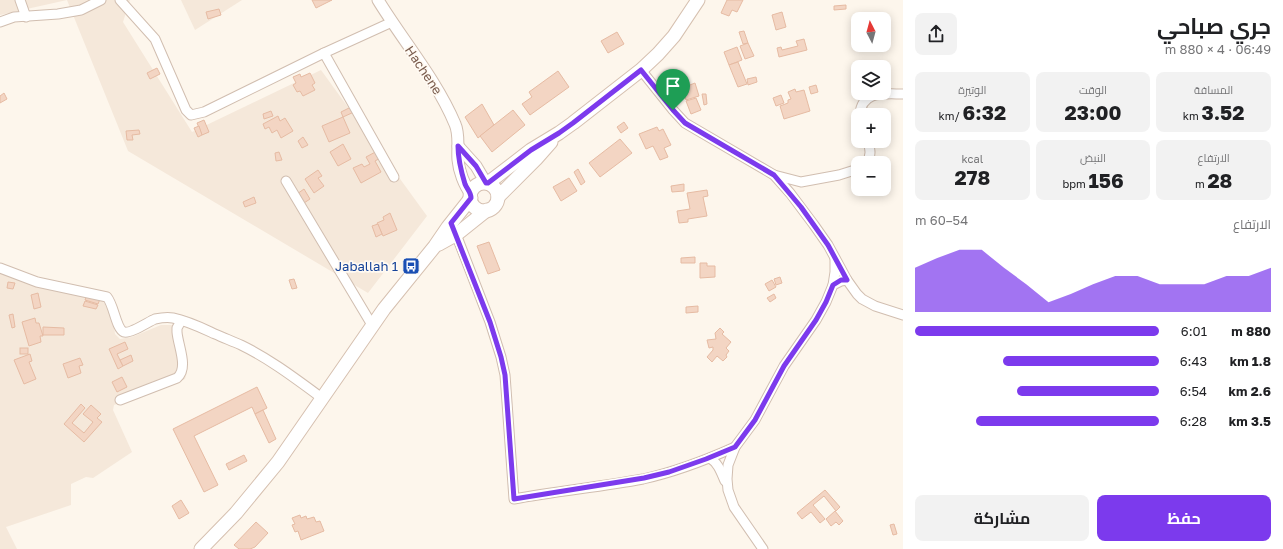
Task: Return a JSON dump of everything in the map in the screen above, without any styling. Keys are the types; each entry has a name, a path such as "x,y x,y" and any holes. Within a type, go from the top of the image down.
{"main road":[{"path":"487,183 531,150 559,133 641,70 674,36 698,0"},
{"path":"201,549 236,513 278,462 384,308 435,246 454,228 495,206 498,197 536,159 559,133"},
{"path":"454,228 476,186 481,183 487,183 494,186 498,197"},
{"path":"471,196 472,203 478,209 487,210"}],"street":[{"path":"20,0 26,17"},
{"path":"0,22 14,17 58,14 81,10 101,0"},
{"path":"120,0 155,39 186,110 191,115 204,112 324,53 392,22"},
{"name":"Hachene","path":"378,0 448,106 456,127 458,161 466,187 471,196"},
{"path":"324,53 394,178"},
{"path":"641,70 685,123 774,175 801,182 851,171"},
{"path":"861,108 861,104 869,97 903,94"},
{"path":"458,146 476,166 487,183"},
{"path":"774,175 801,207 828,245 847,280 857,294 862,299 875,306 903,315"},
{"path":"286,181 372,325"},
{"path":"454,228 490,322 505,375 514,499 644,478 669,472 710,458 735,447"},
{"path":"728,490 728,465 735,447 755,420 784,366 816,320 826,302 833,285 835,258"},
{"path":"0,268 37,282 107,298 110,301 121,329 126,332 159,318 172,318 194,325 240,344 274,364 322,398"},
{"path":"833,285 841,280 847,280"},
{"path":"120,400 177,378 180,375 182,365 177,328 181,320"},
{"path":"710,458 719,468 738,514 763,549"}],"shaded area":[{"path":"0,0 67,0 0,15"},
{"path":"67,0 130,0 123,22 192,132 321,70 427,216 368,293 128,151"},
{"path":"181,0 242,0 195,30"},
{"path":"0,272 47,289 103,301 113,318 115,334 120,339 132,337 161,325 172,325 180,331 187,372 185,379 114,405 113,410 132,452 93,478 86,477 71,484 71,505 6,527 17,549 0,549"}],"building":[{"path":"312,0 332,0 316,8"},
{"path":"727,0 743,0 737,12 732,10 729,16 721,13"},
{"path":"846,5 846,9 834,10 834,6"},
{"path":"219,9 221,15 208,19 206,12"},
{"path":"782,12 786,27 776,30 772,15"},
{"path":"744,31 748,43 743,44 739,32"},
{"path":"617,32 624,44 608,53 601,41"},
{"path":"804,39 807,50 779,57 777,48 781,47 782,50 798,46 796,41"},
{"path":"748,43 754,56 745,59 740,46"},
{"path":"737,47 742,60 729,65 724,52"},
{"path":"738,62 747,84 738,87 729,65"},
{"path":"157,68 160,74 150,79 147,73"},
{"path":"558,71 569,87 530,115 522,104 532,97 529,92"},
{"path":"310,73 315,83 312,85 315,90 303,96 300,91 297,92 293,85 296,83 293,77 300,74 301,77"},
{"path":"756,77 757,82 748,85 747,79"},
{"path":"695,83 699,96 686,100 682,88"},
{"path":"816,85 818,92 811,94 809,87"},
{"path":"795,89 796,92 804,90 810,111 784,119 780,106 788,103 788,100 791,99 788,92"},
{"path":"4,93 7,99 0,103 0,96"},
{"path":"702,94 706,94 707,104 704,105"},
{"path":"781,95 784,103 776,106 773,98"},
{"path":"696,98 701,110 691,114 686,101"},
{"path":"482,104 494,125 478,138 465,117"},
{"path":"351,107 354,112 343,117 341,112"},
{"path":"513,110 525,125 492,152 480,136"},
{"path":"271,111 273,116 264,119 263,114"},
{"path":"278,116 280,121 285,118 293,131 281,138 277,130 272,133 269,127 265,129 263,124"},
{"path":"343,117 350,133 329,142 322,126"},
{"path":"204,120 209,132 202,135 197,123"},
{"path":"624,122 628,128 621,133 617,127"},
{"path":"199,126 202,135 198,137 194,128"},
{"path":"657,127 659,131 663,129 671,145 664,148 668,157 660,160 653,146 646,149 639,134"},
{"path":"139,130 140,134 132,135 133,140 127,140 126,131"},
{"path":"303,137 308,145 302,148 298,141"},
{"path":"620,139 632,153 600,177 589,163"},
{"path":"343,144 351,159 338,166 330,152"},
{"path":"381,149 384,156 375,161 381,172 361,183 353,168 362,164 364,167 370,164 366,157"},
{"path":"279,152 282,160 276,161 275,153"},
{"path":"578,169 585,182 581,185 574,172"},
{"path":"318,170 322,176 318,178 324,186 314,193 305,179"},
{"path":"569,178 577,191 561,201 553,187"},
{"path":"684,184 684,191 672,192 671,186"},
{"path":"304,189 310,199 304,203 297,194"},
{"path":"707,190 708,196 703,197 707,216 688,219 688,222 679,223 677,211 690,209 687,193"},
{"path":"254,197 256,203 245,207 243,202"},
{"path":"390,213 397,230 383,236 377,223 384,220 383,217"},
{"path":"378,224 382,234 376,237 372,226"},
{"path":"489,242 500,270 488,274 477,246"},
{"path":"695,257 695,263 681,263 681,258"},
{"path":"700,263 707,263 707,266 715,266 715,277 700,278"},
{"path":"780,277 782,283 776,285 774,279"},
{"path":"294,279 297,288 292,289 289,280"},
{"path":"772,280 776,287 769,291 765,284"},
{"path":"8,282 15,283 13,289 7,288"},
{"path":"38,293 41,307 34,309 31,295"},
{"path":"774,294 776,298 770,302 767,298"},
{"path":"87,295 100,299 98,304 85,300"},
{"path":"85,301 98,305 96,309 83,306"},
{"path":"698,306 698,312 686,313 686,307"},
{"path":"13,314 15,327 12,328 9,315"},
{"path":"35,318 36,323 39,323 43,336 40,336 41,342 29,346 22,322"},
{"path":"43,327 64,328 64,335 43,335"},
{"path":"720,328 724,332 722,334 731,342 726,348 729,351 726,355 727,357 723,361 717,356 712,362 707,357 713,350 713,347 709,348 707,340 716,339 715,333"},
{"path":"125,342 128,349 117,354 123,366 118,369 109,349"},
{"path":"20,348 28,348 28,354 20,354"},
{"path":"30,354 32,361 29,362 36,379 24,384 14,360"},
{"path":"131,355 133,361 123,366 120,360"},
{"path":"80,358 83,365 79,366 81,373 68,378 63,364"},
{"path":"122,377 127,387 117,392 112,382"},
{"path":"257,387 267,408 255,414 252,407 194,436 218,485 204,492 173,429"},
{"path":"81,404 85,408 72,423 84,433 93,422 83,414 91,405 101,414 97,418 102,422 84,442 64,424"},
{"path":"263,410 276,439 269,443 255,414"},
{"path":"244,455 247,461 229,470 226,464"},
{"path":"825,490 840,507 836,511 824,496 813,505 825,519 820,523 811,512 802,519 797,513"},
{"path":"181,500 189,513 179,519 172,506"},
{"path":"835,511 843,521 839,525 836,522 831,526 826,519"},
{"path":"300,515 301,518 306,516 307,519 314,517 316,522 320,521 324,531 301,540 298,531 295,532 292,525 295,524 292,518"},
{"path":"256,522 268,533 255,547 250,549 239,549 234,545"},
{"path":"894,524 897,534 893,535 890,525"}],"place":[{"name":"Jaballah 1","path":"411,266"}],"route":[{"path":"641,70 673,110 685,123 774,175 801,207 828,245 847,280 841,280 833,285 816,320 784,366 755,420 735,447 669,472 644,478 514,499 505,375 501,357 490,322 457,234 451,223 471,198 471,194 466,187 458,161 458,146 476,166 486,183 488,183 531,150 573,123 641,70"}]}
